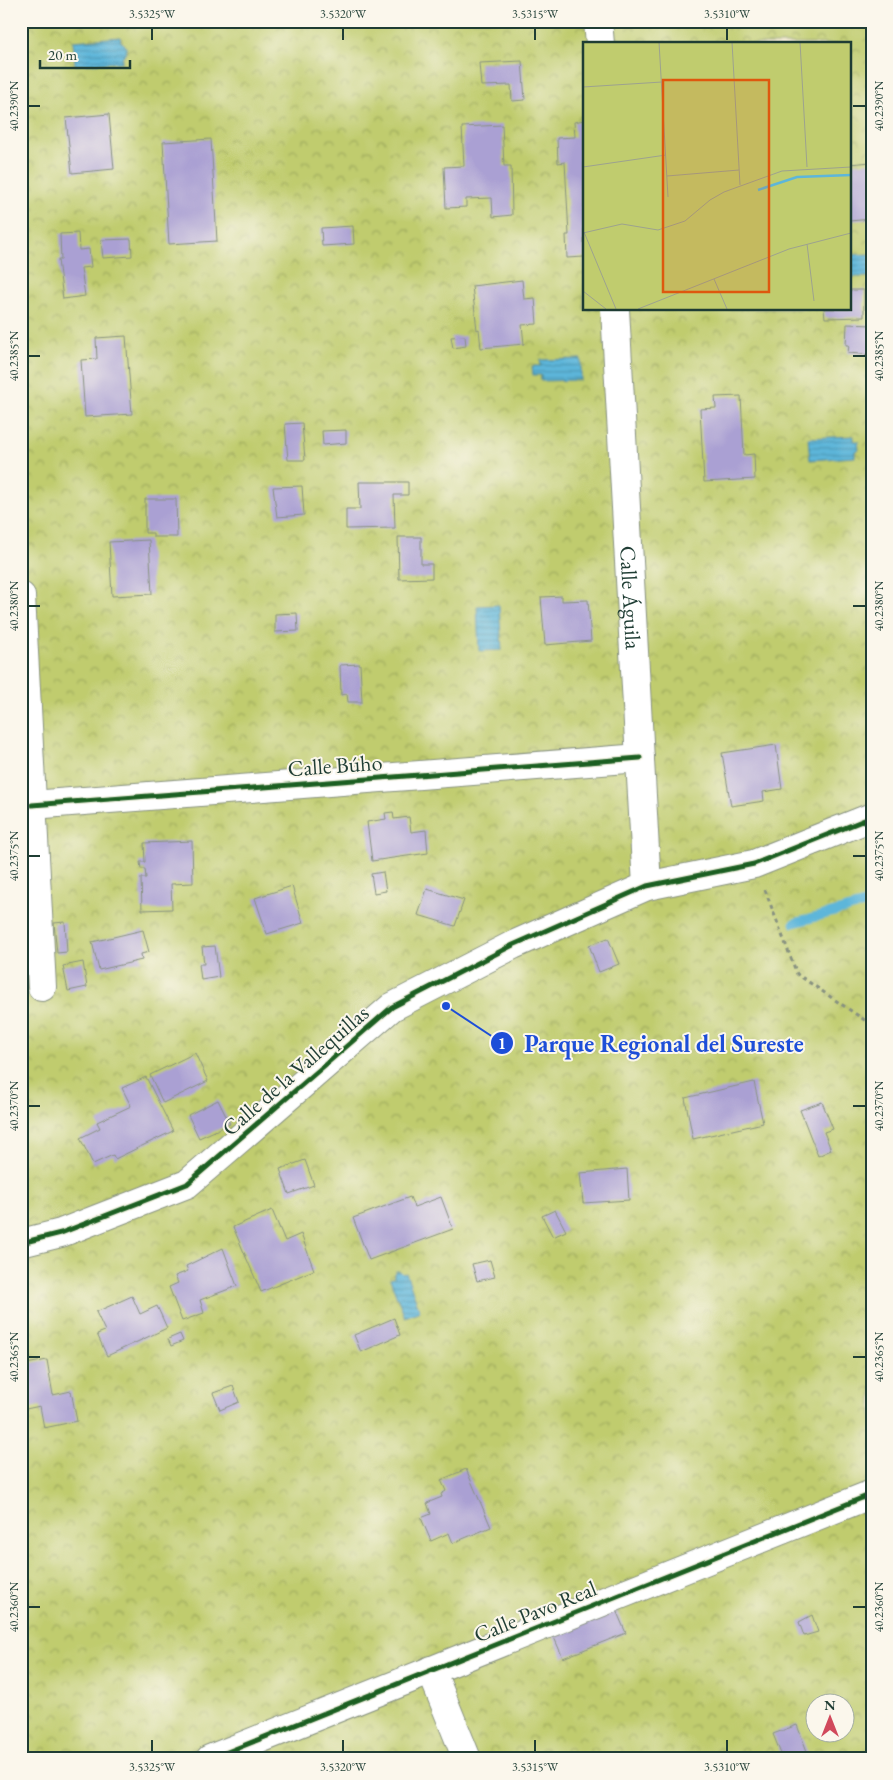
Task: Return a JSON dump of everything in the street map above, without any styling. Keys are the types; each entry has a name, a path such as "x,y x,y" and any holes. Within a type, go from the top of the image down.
{"street":[{"path":"598,21 600,42"},
{"name":"Calle Águila","path":"614,310 647,886"},
{"path":"21,596 42,987"},
{"name":"Calle Búho","path":"32,805 640,758"},
{"name":"Calle de la Vallequillas","path":"21,1243 61,1233 187,1184 392,1007 513,945 647,886 754,864 872,817"},
{"name":"Calle Pavo Real","path":"210,1759 872,1494"},
{"path":"431,1670 466,1759"}],"path":[{"path":"754,864 797,974 872,1025"}],"green space":[{"path":"21,21 872,21 872,1759 21,1759"}],"water":[{"path":"120,37 126,49 122,62 75,65 73,41"},
{"path":"872,254 872,277 850,277 850,255"},
{"path":"581,359 581,380 541,381 541,375 533,375 532,366 541,366 540,360"},
{"path":"854,436 854,441 858,441 859,450 855,451 855,457 810,460 808,438"},
{"path":"499,605 502,650 479,651 477,606"},
{"path":"396,1271 400,1271 403,1274 406,1273 420,1311 405,1317 390,1279 394,1278"}],"building":[{"path":"522,61 525,100 512,101 511,85 481,86 479,63"},
{"path":"109,114 114,169 72,173 66,118"},
{"path":"583,120 583,257 567,258 566,235 569,235 565,162 558,163 557,138 575,137 574,122"},
{"path":"502,125 504,166 511,166 512,215 493,217 492,198 466,199 466,207 446,208 444,167 464,166 462,127"},
{"path":"211,139 217,241 169,244 163,142"},
{"path":"872,162 872,219 850,221 850,164"},
{"path":"353,226 354,244 322,246 321,228"},
{"path":"78,233 79,250 89,249 91,267 81,268 85,296 63,299 58,260 61,260 60,234"},
{"path":"131,239 132,256 103,258 101,240"},
{"path":"522,280 524,299 535,298 537,324 522,325 524,344 481,348 472,286"},
{"path":"850,290 864,290 864,317 825,318 824,310 850,310"},
{"path":"847,324 872,325 872,355 848,353 849,345 846,345"},
{"path":"126,336 132,414 85,417 81,360 97,359 96,338"},
{"path":"465,336 466,346 453,348 451,337"},
{"path":"741,396 744,455 754,454 755,479 704,482 700,409 716,408 715,397"},
{"path":"302,423 305,460 288,460 285,424"},
{"path":"346,430 346,443 323,445 322,431"},
{"path":"359,482 408,482 408,495 394,495 395,528 346,529 346,509 360,509"},
{"path":"302,486 304,515 277,517 273,487"},
{"path":"145,499 176,499 177,537 153,537 153,533 145,533"},
{"path":"398,537 421,537 421,564 432,564 432,578 399,579"},
{"path":"149,540 152,594 112,596 109,542"},
{"path":"562,596 562,601 588,600 591,641 545,645 541,597"},
{"path":"297,613 298,631 275,632 275,614"},
{"path":"360,664 362,702 348,702 347,694 341,695 340,665"},
{"path":"776,745 782,789 763,792 764,801 731,806 722,753"},
{"path":"393,812 394,819 409,817 411,832 426,830 428,853 372,861 367,822 386,819 385,813"},
{"path":"192,841 193,883 171,884 172,909 142,910 141,878 146,878 145,869 141,869 140,862 145,862 144,843"},
{"path":"383,872 386,891 374,893 371,874"},
{"path":"292,886 303,923 267,934 255,898"},
{"path":"427,889 464,900 455,926 418,915"},
{"path":"65,922 67,952 57,953 54,923"},
{"path":"143,930 149,952 141,954 142,960 99,970 92,942"},
{"path":"608,938 619,964 599,972 589,945"},
{"path":"215,946 219,977 201,980 199,964 204,964 202,947"},
{"path":"83,962 87,987 68,991 63,966"},
{"path":"195,1053 208,1081 163,1103 150,1075"},
{"path":"146,1077 173,1131 115,1159 113,1155 93,1164 80,1138 100,1128 97,1122 131,1106 122,1088"},
{"path":"754,1082 763,1123 693,1139 685,1098"},
{"path":"218,1100 230,1124 199,1138 188,1115"},
{"path":"822,1102 833,1129 824,1132 831,1150 818,1156 800,1110"},
{"path":"305,1160 314,1185 289,1194 280,1169"},
{"path":"627,1169 629,1200 583,1203 580,1173"},
{"path":"410,1197 414,1207 441,1197 453,1229 369,1260 353,1218"},
{"path":"272,1210 285,1241 301,1234 314,1270 261,1292 233,1227"},
{"path":"555,1210 566,1231 553,1237 542,1216"},
{"path":"223,1248 237,1286 200,1300 204,1313 182,1321 169,1287 178,1283 175,1276 188,1271 186,1266"},
{"path":"490,1260 495,1277 477,1281 472,1264"},
{"path":"132,1296 140,1314 157,1306 167,1328 107,1356 97,1334 105,1331 96,1312"},
{"path":"394,1318 400,1335 361,1352 354,1335"},
{"path":"180,1334 183,1341 171,1346 168,1339"},
{"path":"47,1360 53,1395 71,1391 77,1421 44,1428 40,1406 21,1410 21,1365"},
{"path":"233,1386 239,1402 220,1410 213,1393"},
{"path":"466,1469 491,1527 453,1543 449,1533 431,1541 421,1518 431,1514 427,1503 442,1497 441,1494 446,1491 441,1480"},
{"path":"616,1610 626,1633 563,1658 553,1635"},
{"path":"812,1615 818,1632 804,1636 799,1622"},
{"path":"797,1725 810,1759 783,1759 773,1734"}],"waterway":[{"path":"794,923 872,902"}],"cycle path":[{"path":"32,805 640,758"},
{"path":"21,1243 61,1233 187,1184 392,1007 513,945 647,886 754,864 872,817"},
{"path":"210,1759 872,1494"}],"place":[{"name":"Parque Regional del Sureste","path":"446,1006"}]}
